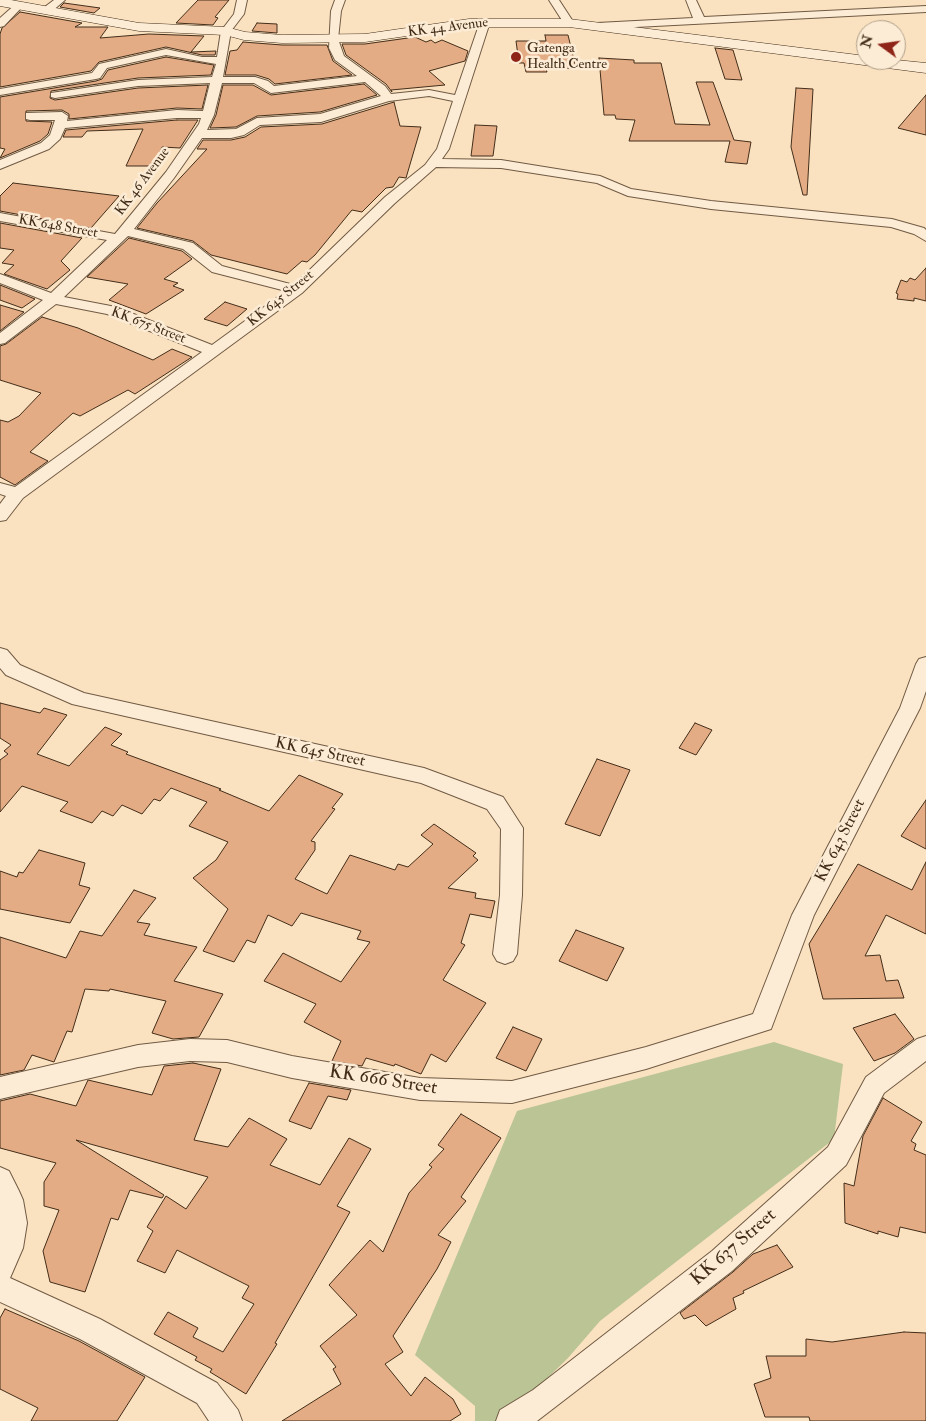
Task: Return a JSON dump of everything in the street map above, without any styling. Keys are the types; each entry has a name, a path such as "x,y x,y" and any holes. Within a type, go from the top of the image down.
{"main road":[{"name":"KK 44 Avenue","path":"0,2 139,27 226,31 244,36 333,39 391,35 485,22 569,23 926,68"}],"street":[{"path":"46,11 60,0"},
{"name":"KK 46 Avenue","path":"0,340 6,327 53,299 121,234 170,175 206,124 222,61 226,31 239,14 242,0"},
{"path":"340,0 336,11 333,39 336,55 381,88 388,98"},
{"path":"554,0 569,23"},
{"path":"691,0 700,21"},
{"path":"835,0 843,14"},
{"path":"0,24 18,5"},
{"path":"597,26 926,9"},
{"name":"KK 645 Street","path":"0,516 17,494 297,290 390,200 433,162 443,149 485,22"},
{"path":"0,92 52,78 96,76 103,66 166,52 202,60 222,61"},
{"path":"0,165 45,146 56,136 55,95 52,78"},
{"path":"55,95 138,83 256,80 264,83 271,90 367,78"},
{"path":"30,116 99,123 107,111 108,94 105,88"},
{"path":"198,134 231,134 240,132 257,122 321,118 388,98 429,93 460,99"},
{"path":"107,111 208,115"},
{"path":"433,162 501,164 600,180 628,192 711,205 892,223 924,231"},
{"name":"KK 648 Street","path":"0,217 121,234 188,246 218,269 297,290"},
{"name":"KK 675 Street","path":"0,278 53,299 111,310 214,351"},
{"path":"0,488 17,494"},
{"name":"KK 645 Street","path":"0,655 13,670 79,699 424,776 495,803 512,828 511,895 505,954"},
{"name":"KK 643 Street","path":"762,1022 802,915 910,708 926,664"},
{"name":"KK 666 Street","path":"0,1088 138,1056 190,1050 227,1051 292,1066 420,1089 512,1092 646,1058 762,1022"},
{"name":"KK 637 Street","path":"511,1421 543,1400 722,1261 837,1156 875,1085 926,1047"},
{"path":"0,1180 10,1200 13,1223 9,1248 0,1269"},
{"path":"0,1288 90,1329 207,1393 227,1421"}],"green space":[{"path":"774,1042 843,1064 834,1139 600,1321 568,1358 515,1410 527,1421 475,1421 475,1406 415,1355 517,1111"}],"building":[{"path":"198,0 229,0 215,17 218,18 213,25 176,23"},
{"path":"64,3 100,8 94,13 60,7"},
{"path":"20,12 82,23 75,27 108,27 100,38 149,34 204,36 191,52 216,51 215,55 202,55 166,47 99,62 91,71 0,87 0,34 2,28"},
{"path":"257,23 277,24 277,33 252,31"},
{"path":"545,35 568,35 576,68 546,69 547,72 526,72 524,63 519,63 516,41 546,41"},
{"path":"415,37 426,42 431,40 435,43 442,40 468,51 465,61 429,71 445,85 391,90 392,92 386,84 346,55 342,44 365,44"},
{"path":"243,42 282,45 327,45 333,61 352,75 275,84 269,79 256,75 225,75 230,51 237,50"},
{"path":"715,48 733,50 742,80 725,79"},
{"path":"166,57 214,65 211,75 138,78 51,91 50,98 55,100 138,88 208,85 202,109 177,108 69,119 69,114 62,110 26,111 26,121 52,122 48,134 40,141 0,158 5,149 0,148 0,97 96,81 102,79 108,70"},
{"path":"599,58 634,60 634,63 661,63 675,124 710,125 696,82 713,82 734,140 751,142 747,164 725,162 730,141 629,141 635,120 616,119 615,115 604,115"},
{"path":"364,84 377,95 320,112 257,116 236,127 210,128 216,115 223,85 253,85 271,95"},
{"path":"796,88 813,89 807,195 803,195 791,147"},
{"path":"926,95 926,135 898,128"},
{"path":"394,102 400,126 421,127 406,178 399,177 393,187 386,188 362,212 352,210 315,255 307,262 302,261 287,274 211,255 193,241 137,228 157,203 207,149 197,149 203,140 231,140 245,137 261,127 322,124"},
{"path":"177,120 198,120 180,148 162,147 154,166 126,166 143,129 87,131 82,137 63,137 66,130"},
{"path":"475,125 497,126 493,156 471,156"},
{"path":"13,183 119,196 91,228 0,211 0,196"},
{"path":"0,223 82,238 61,261 70,270 47,289 4,274 14,265 2,263 14,250 0,248"},
{"path":"129,238 182,251 192,259 164,279 178,283 173,286 184,290 146,314 109,300 128,284 87,277"},
{"path":"926,268 926,301 914,298 914,301 897,299 898,294 896,293 901,280 907,282 910,278 915,280"},
{"path":"0,285 35,299 22,308 0,300"},
{"path":"225,302 247,309 227,326 204,319"},
{"path":"0,305 24,312 0,331"},
{"path":"42,317 78,328 153,360 172,349 192,357 135,394 128,390 80,416 73,413 30,452 48,461 15,485 0,477 0,420 8,422 19,416 41,393 0,380 0,346 6,344"},
{"path":"0,703 40,713 44,708 67,715 37,754 69,766 105,727 122,734 111,745 128,752 126,754 221,789 219,790 269,811 299,775 343,794 332,808 335,809 311,841 315,842 315,850 295,879 327,894 350,855 395,870 398,864 408,867 433,844 421,835 434,824 476,853 473,856 478,860 448,888 476,893 475,898 495,901 491,918 470,914 461,943 465,945 443,980 486,1003 446,1062 431,1054 421,1074 395,1064 394,1066 366,1058 362,1066 332,1061 341,1041 304,1022 316,1004 264,981 283,953 341,982 370,942 357,939 361,931 301,913 292,926 268,915 255,943 247,940 234,962 203,951 228,909 193,878 216,860 228,842 189,826 207,802 171,788 160,801 154,799 142,814 122,805 113,816 102,811 92,823 60,811 68,802 22,786 0,812 0,760 8,754 4,751 11,745 0,738"},
{"path":"695,723 712,730 696,755 679,748"},
{"path":"597,759 630,770 600,836 565,824"},
{"path":"926,800 926,849 901,836"},
{"path":"39,850 85,863 79,885 90,888 70,923 0,909 0,871 17,877 19,872 23,873"},
{"path":"926,862 926,934 886,915 865,956 880,955 886,981 898,980 904,998 823,999 809,944 858,864 912,890"},
{"path":"134,890 156,898 137,922 150,924 144,935 197,947 174,981 223,994 199,1037 173,1039 152,1033 166,1001 110,989 109,991 85,989 72,1032 67,1031 54,1062 32,1055 24,1070 0,1075 0,937 66,958 80,931 102,936"},
{"path":"576,930 624,948 607,981 559,961"},
{"path":"895,1014 914,1039 895,1053 874,1061 853,1028"},
{"path":"513,1027 542,1039 526,1071 496,1058"},
{"path":"193,1063 221,1069 194,1140 228,1147 249,1118 287,1139 270,1165 320,1185 349,1138 371,1149 337,1206 350,1212 275,1343 277,1344 246,1394 210,1372 212,1369 195,1360 197,1357 154,1334 168,1312 198,1328 193,1337 223,1352 254,1304 242,1298 249,1286 177,1250 165,1273 137,1261 153,1231 147,1227 166,1196 186,1209 208,1177 76,1140 164,1195 162,1198 130,1190 118,1220 111,1218 85,1292 50,1282 43,1251 59,1210 44,1206 44,1182 56,1163 0,1148 0,1101 30,1094 76,1106 88,1080 152,1095 164,1066"},
{"path":"309,1083 351,1090 347,1100 328,1096 311,1129 289,1121"},
{"path":"883,1098 922,1122 911,1141 916,1144 914,1150 926,1155 926,1233 900,1227 898,1237 878,1231 878,1234 845,1223 844,1183 854,1186 863,1136"},
{"path":"461,1114 501,1138 461,1197 466,1201 438,1235 451,1242 437,1269 393,1336 403,1352 385,1364 411,1396 425,1377 453,1399 461,1414 450,1421 282,1421 341,1384 333,1369 336,1367 320,1346 357,1315 329,1285 370,1240 383,1252 409,1193 432,1167 429,1165 444,1149 438,1145"},
{"path":"777,1245 793,1267 743,1291 744,1293 733,1298 736,1309 706,1326 695,1315 684,1319 680,1313 753,1254"},
{"path":"5,1309 79,1341 145,1377 117,1421 31,1421 38,1408 0,1389 0,1318"},
{"path":"904,1332 926,1333 926,1421 810,1421 809,1417 765,1417 754,1384 771,1378 766,1356 806,1356 806,1339 832,1342"}],"place":[{"name":"Gatenga Health Centre","path":"516,57"}]}
